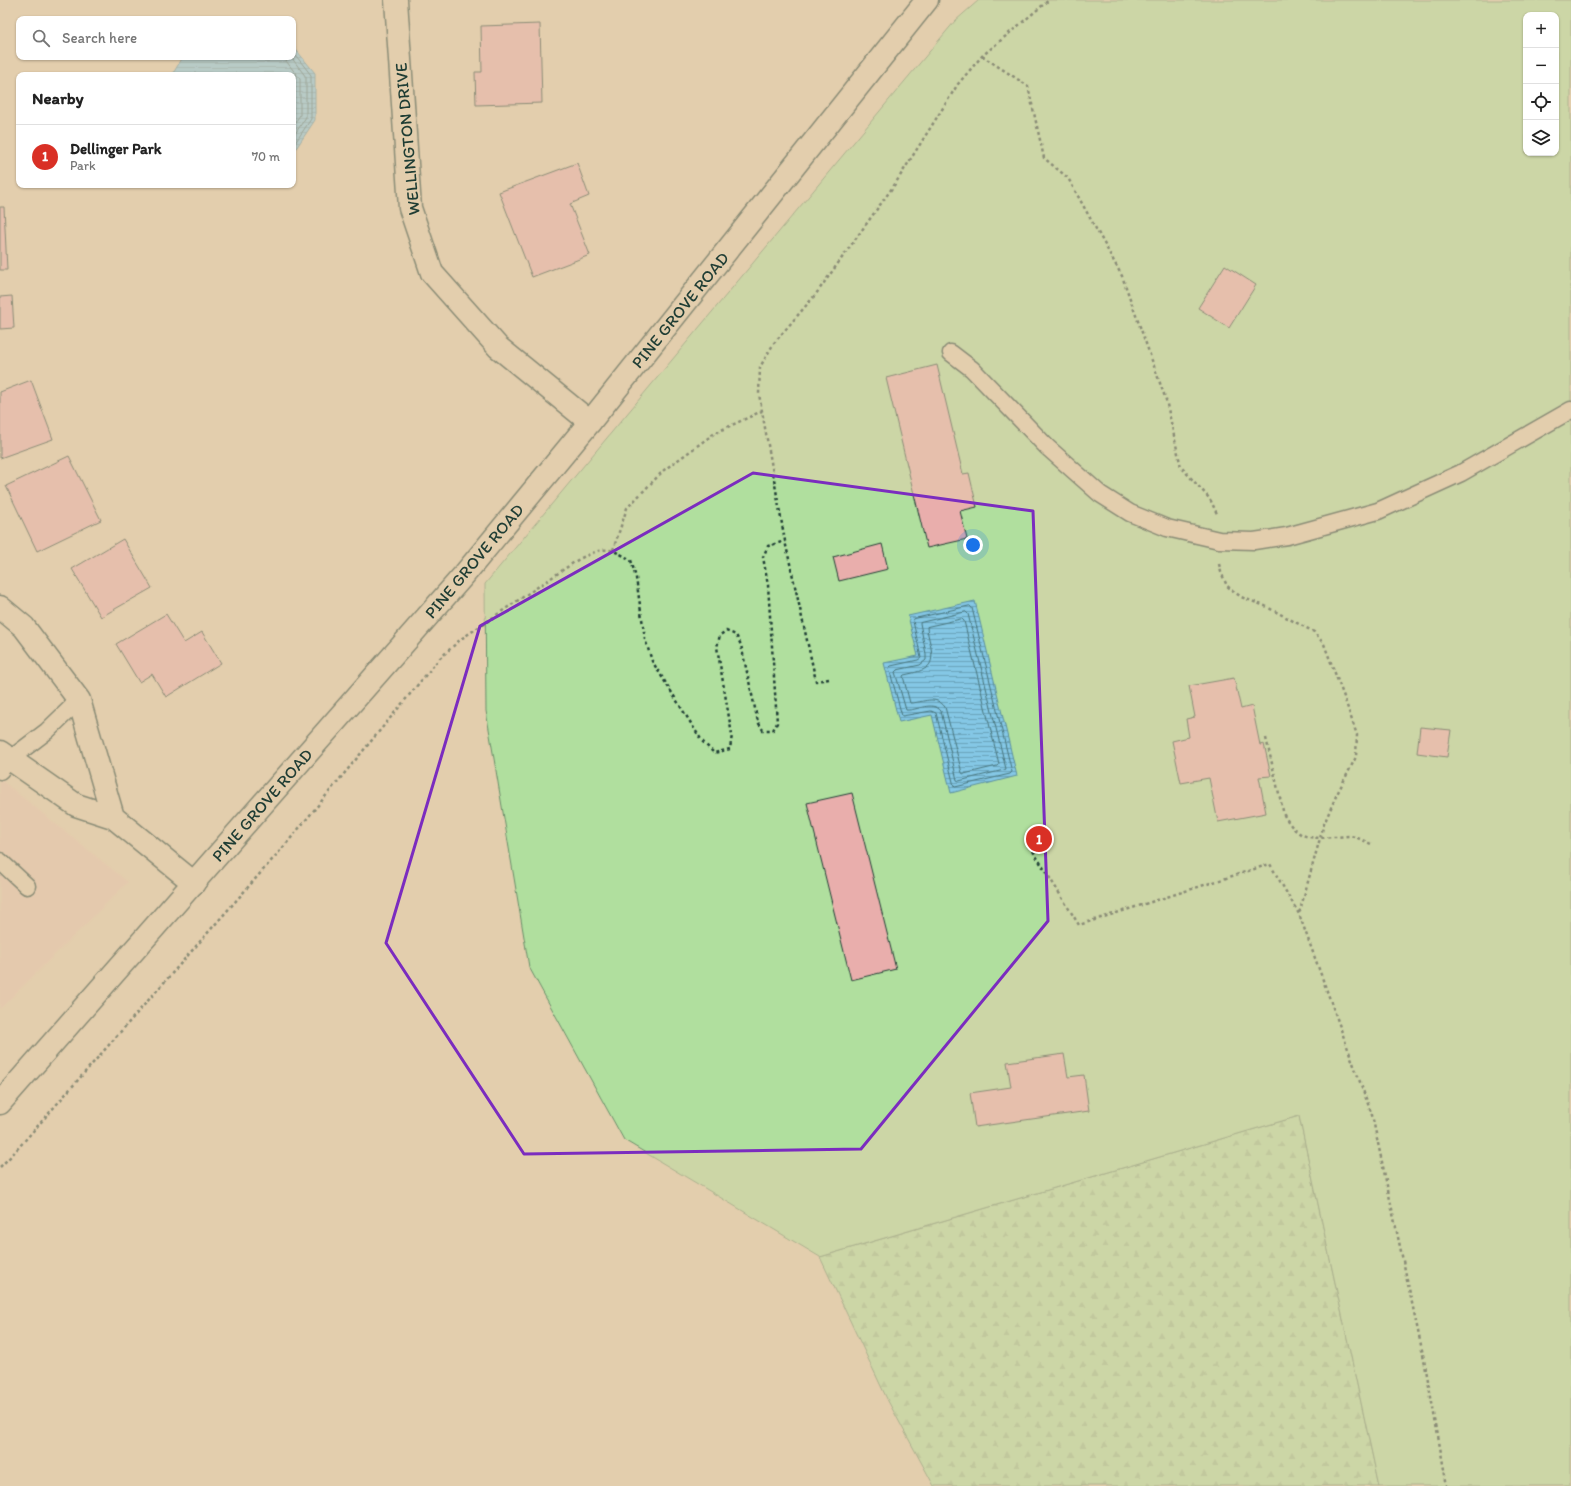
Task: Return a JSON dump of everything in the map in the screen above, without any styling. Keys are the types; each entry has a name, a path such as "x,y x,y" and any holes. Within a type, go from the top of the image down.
{"street":[{"name":"WELLINGTON DRIVE","path":"396,0 410,208 432,273 498,347 590,422"},
{"name":"PINE GROVE ROAD","path":"0,1103 463,576 590,422 927,0"},
{"path":"0,607 24,627 79,700 113,817"},
{"path":"3,761 76,805 113,817 194,883"}],"lane":[{"path":"951,353 972,369 1047,447 1100,494 1130,513 1167,528 1218,540 1254,540 1287,536 1378,511 1461,474 1571,410"},
{"path":"3,761 47,731 79,700"},
{"path":"0,861 27,886"}],"path":[{"path":"829,679 816,680 785,540 759,394 760,367 774,343 816,294 895,184 958,84 982,56 1049,0"},
{"path":"982,56 1028,86 1044,158 1068,178 1122,276 1166,400 1182,467 1210,499 1215,508 1219,523 1218,556 1221,572 1227,586 1240,597 1265,606 1314,632 1324,644 1344,697 1357,735 1356,757 1336,796 1320,838 1299,914"},
{"path":"613,550 627,508 664,470 715,433 762,411"},
{"path":"0,1167 286,844 439,659 461,639 580,559 598,550 613,550 631,560 636,578 645,639 652,661 702,741 714,752 730,749 732,735 718,647 720,635 726,631 736,634 741,645 758,722 764,730 773,730 777,723 768,585 764,557 768,546 785,540"},
{"path":"1266,738 1284,815 1298,833 1310,837 1320,838 1350,836 1371,844"},
{"path":"1033,851 1079,925 1270,864 1299,914 1372,1115 1424,1364 1447,1486"}],"highlighted area":[{"path":"753,473 1033,511 1048,921 861,1149 524,1154 386,943 480,626"}],"shaded area":[{"path":"0,779 128,882 0,1009"}],"green space":[{"path":"979,0 1571,0 1571,1486 1379,1486 1299,1116 820,1257 624,1140 529,967 486,711 485,584 955,21"},
{"path":"1299,1116 1379,1486 934,1486 888,1401 820,1257"}],"water":[{"path":"296,50 315,73 315,120 296,148 296,72 174,72 181,60 296,60"},
{"path":"975,601 1017,776 951,793 932,715 899,722 884,663 918,656 908,616"}],"building":[{"path":"540,24 542,103 476,105 475,72 482,72 481,26"},
{"path":"577,163 589,196 570,204 590,255 532,277 499,192"},
{"path":"0,207 4,207 7,270 0,270"},
{"path":"1225,265 1256,285 1229,328 1198,308"},
{"path":"12,296 14,328 0,329 0,297"},
{"path":"937,365 963,474 969,473 977,507 960,511 967,539 927,548 886,378"},
{"path":"31,380 53,439 0,458 0,392"},
{"path":"69,456 101,520 37,551 6,486"},
{"path":"123,539 152,588 101,617 72,569"},
{"path":"882,544 888,569 839,581 833,557"},
{"path":"166,614 184,643 202,632 221,663 166,697 152,674 139,682 116,644"},
{"path":"1234,678 1241,709 1252,706 1260,745 1264,744 1271,776 1259,777 1266,813 1218,822 1209,778 1181,783 1172,741 1189,737 1186,719 1195,717 1189,686"},
{"path":"1420,727 1451,730 1447,757 1417,753"},
{"path":"852,793 896,969 851,980 807,803"},
{"path":"1064,1054 1068,1077 1084,1075 1089,1111 975,1127 970,1093 1011,1087 1007,1062"}],"place":[{"name":"Dellinger Park","path":"1039,839"}]}
